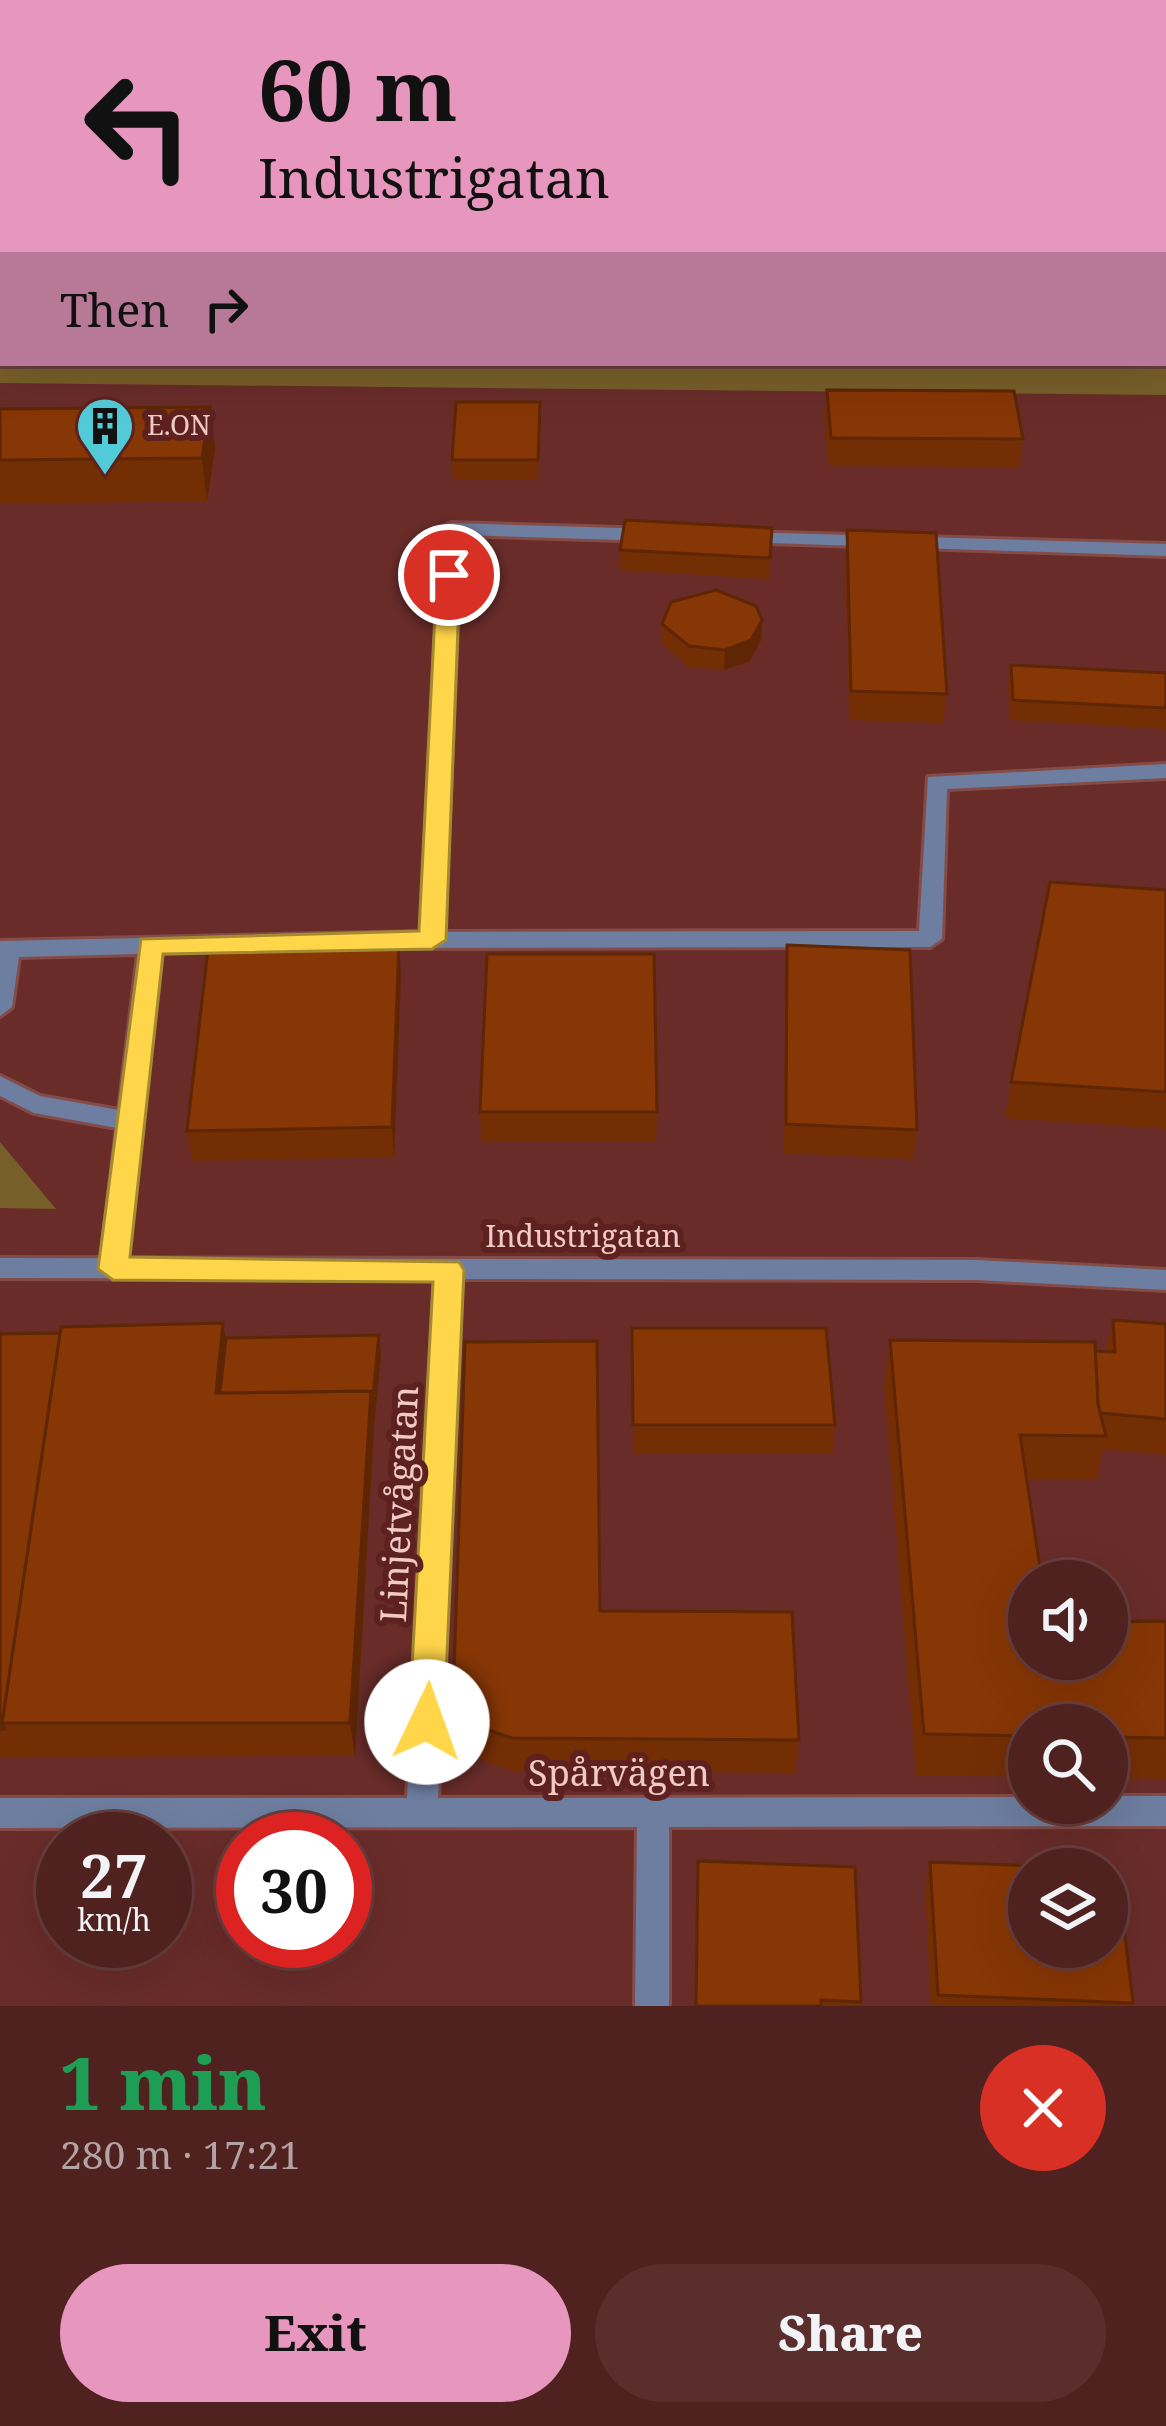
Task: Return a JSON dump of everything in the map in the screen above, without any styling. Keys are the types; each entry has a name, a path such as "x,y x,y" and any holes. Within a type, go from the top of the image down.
{"street":[{"path":"432,940 451,529 689,536"},
{"path":"713,537 1166,550"},
{"path":"0,1007 4,949 432,940 930,939 936,782 1166,771"},
{"path":"113,1269 151,945"},
{"path":"0,1085 34,1104 130,1121"},
{"name":"Industrigatan","path":"0,1268 977,1270 1166,1280"},
{"name":"Linjetvågatan","path":"422,1813 449,1270"},
{"name":"Spårvägen","path":"0,1813 1166,1811"},
{"path":"652,1812 652,2006"}],"shaded area":[{"path":"0,366 1166,366 1166,395 0,383"},
{"path":"0,1142 56,1209 0,1208"}],"building":[{"path":"827,390 1014,391 1023,439 831,438"},
{"path":"456,402 540,402 538,460 452,460"},
{"path":"210,407 202,458 0,460 0,409"},
{"path":"625,520 772,528 770,558 620,550"},
{"path":"847,530 936,533 947,694 851,691"},
{"path":"716,590 756,606 762,620 751,640 725,650 689,646 662,624 671,602"},
{"path":"1011,665 1166,673 1166,708 1013,700"},
{"path":"1050,882 1166,890 1166,1092 1011,1082"},
{"path":"399,945 392,1127 187,1131 208,949"},
{"path":"787,945 910,950 917,1130 786,1124"},
{"path":"487,954 654,954 657,1112 480,1112"},
{"path":"1113,1320 1166,1324 1166,1419 1100,1413 1095,1351 1115,1352"},
{"path":"223,1323 216,1393 371,1391 350,1723 2,1723 61,1327"},
{"path":"632,1328 826,1328 835,1425 633,1425"},
{"path":"60,1333 4,1729 0,1729 0,1334"},
{"path":"379,1335 372,1406 371,1391 220,1393 226,1338"},
{"path":"890,1340 1095,1342 1098,1404 1106,1436 1020,1435 1039,1560 1008,1560 1008,1680 1128,1680 1128,1622 1166,1621 1166,1738 1128,1737 1128,1704 1008,1704 1008,1736 924,1734"},
{"path":"597,1341 600,1611 792,1612 799,1740 512,1738 477,1726 453,1702 465,1342"},
{"path":"698,1861 855,1867 861,2002 696,2006"},
{"path":"930,1862 1008,1865 1008,1968 1128,1968 1128,1961 1133,2003 938,1995"}],"place":[{"name":"E.ON","path":"105,477"}],"route":[{"path":"427,1722 449,1270 113,1269 151,945 432,940 449,575"}]}
